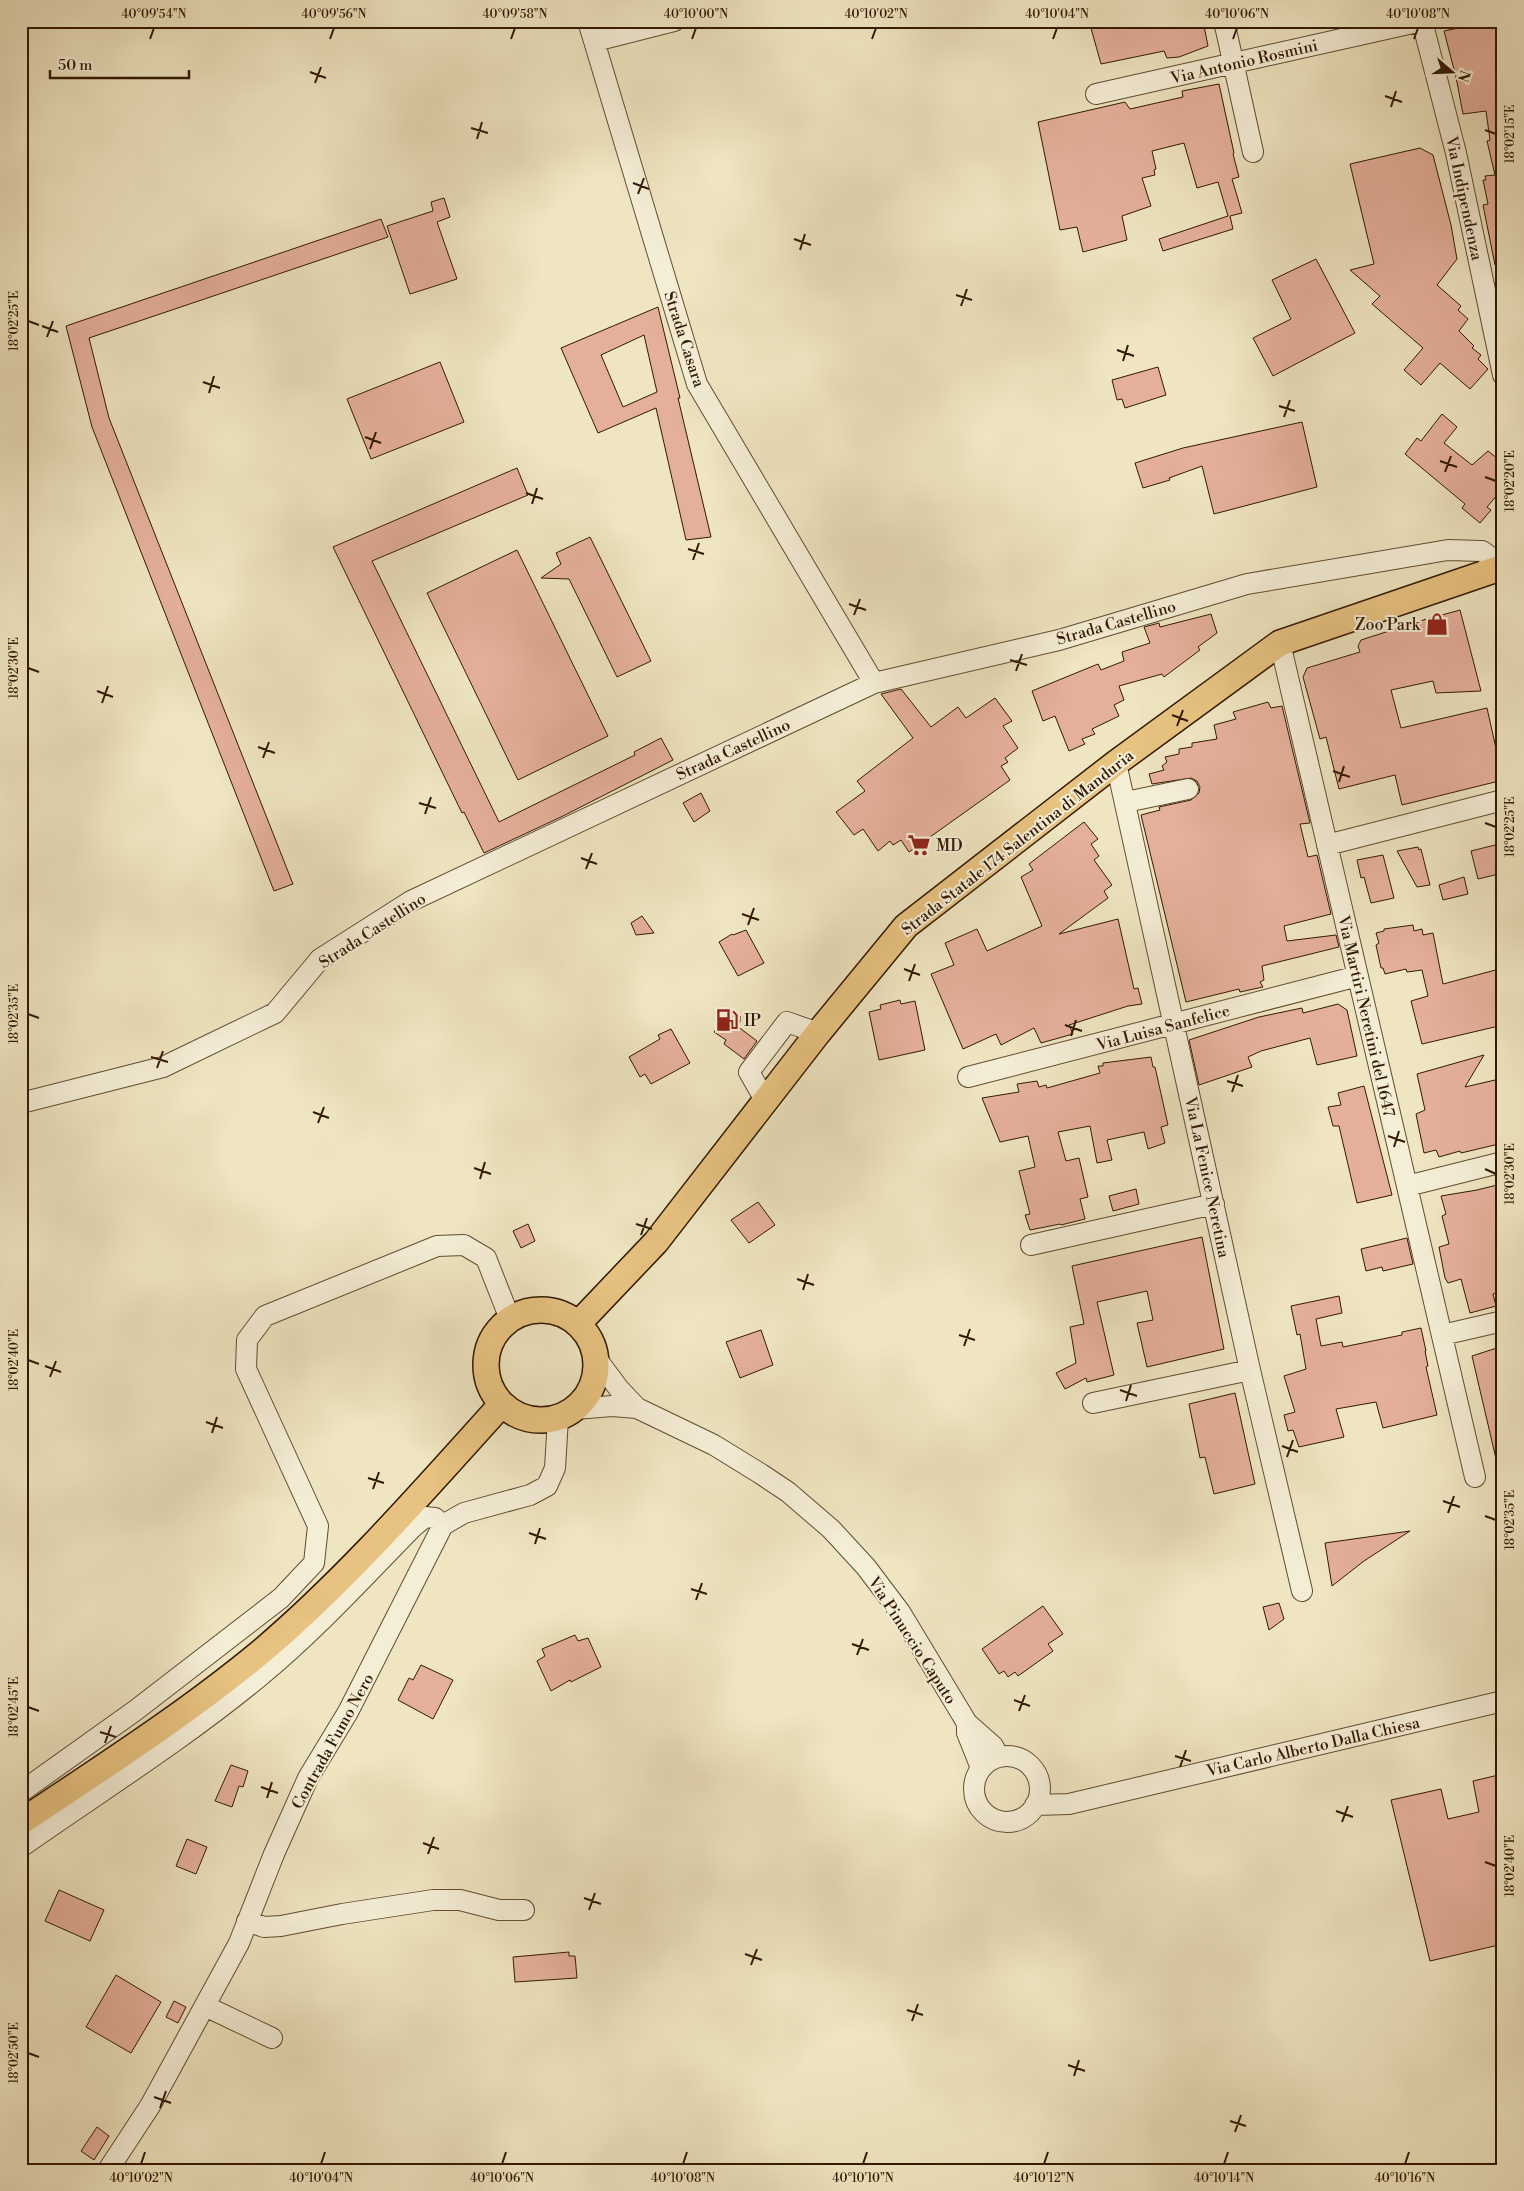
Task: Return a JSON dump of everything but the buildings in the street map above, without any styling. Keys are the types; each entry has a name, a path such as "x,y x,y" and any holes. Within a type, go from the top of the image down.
{"main road":[{"name":"Strada Statale 174 Salentina di Manduria","path":"578,1324 656,1242 818,1033 906,926 1116,763 1280,643 1503,566"},
{"path":"545,1310 563,1314 578,1324 590,1340 596,1358 595,1376 588,1394 566,1413 543,1420 528,1419 514,1413 502,1404 492,1391 487,1376 486,1360 490,1344 498,1330 510,1320 527,1312 545,1310"},
{"path":"21,1822 171,1721 262,1650 382,1535 502,1404"}],"street":[{"name":"Strada Casara","path":"588,21 697,384 874,683"},
{"path":"594,41 674,21"},
{"path":"1224,21 1253,152"},
{"name":"Via Antonio Rosmini","path":"1096,94 1422,21"},
{"name":"Via Indipendenza","path":"1422,21 1456,153 1503,375"},
{"name":"Strada Castellino","path":"21,1103 163,1067 276,1013 320,959 411,902 874,683 1059,640 1247,584 1448,550 1482,550 1503,566"},
{"name":"Via Martiri Neretini del 1647","path":"1280,643 1475,1477"},
{"name":"Via La Fenice Neretina","path":"1116,763 1250,1370 1302,1592"},
{"path":"1126,802 1188,789"},
{"path":"1327,845 1503,800"},
{"name":"Via Luisa Sanfelice","path":"968,1077 1358,976"},
{"path":"1407,1186 1503,1162"},
{"path":"1031,1245 1214,1204"},
{"path":"21,1792 136,1710 281,1598 314,1563 318,1526 246,1370 247,1340 265,1316 437,1246 464,1245 486,1258 510,1320"},
{"path":"1442,1335 1503,1321"},
{"path":"596,1358 619,1389 637,1408"},
{"path":"1093,1403 1250,1370"},
{"path":"21,1847 208,1717 259,1677 310,1632 413,1527 425,1518 434,1518 444,1525 464,1513 530,1495 547,1486 555,1468 566,1413 612,1406 637,1408"},
{"name":"Via Pinuccio Caputo","path":"637,1408 714,1445 761,1474 788,1492 831,1529 866,1567 900,1612 966,1723 994,1746 999,1757"},
{"name":"Contrada Fumo Nero","path":"108,2170 150,2106 239,1943 274,1854 308,1778 348,1712 444,1525"},
{"name":"Via Carlo Alberto Dalla Chiesa","path":"1035,1805 1069,1804 1503,1701"},
{"name":"Via Pinuccio Caputo","path":"966,1723 967,1733 981,1768"},
{"path":"1010,1756 1020,1758 1029,1764 1036,1773 1039,1783 1039,1794 1035,1805 1019,1819 1009,1822 988,1816 981,1809 976,1799 974,1788 981,1768 989,1761 999,1757 1010,1756"},
{"path":"247,1921 264,1927 281,1926 432,1900 460,1900 499,1910 524,1910"},
{"path":"205,2006 272,2038"}],"place":[{"name":"Zoo Park","path":"1437,624"},
{"name":"MD","path":"919,845"},
{"name":"IP","path":"727,1020"}]}
